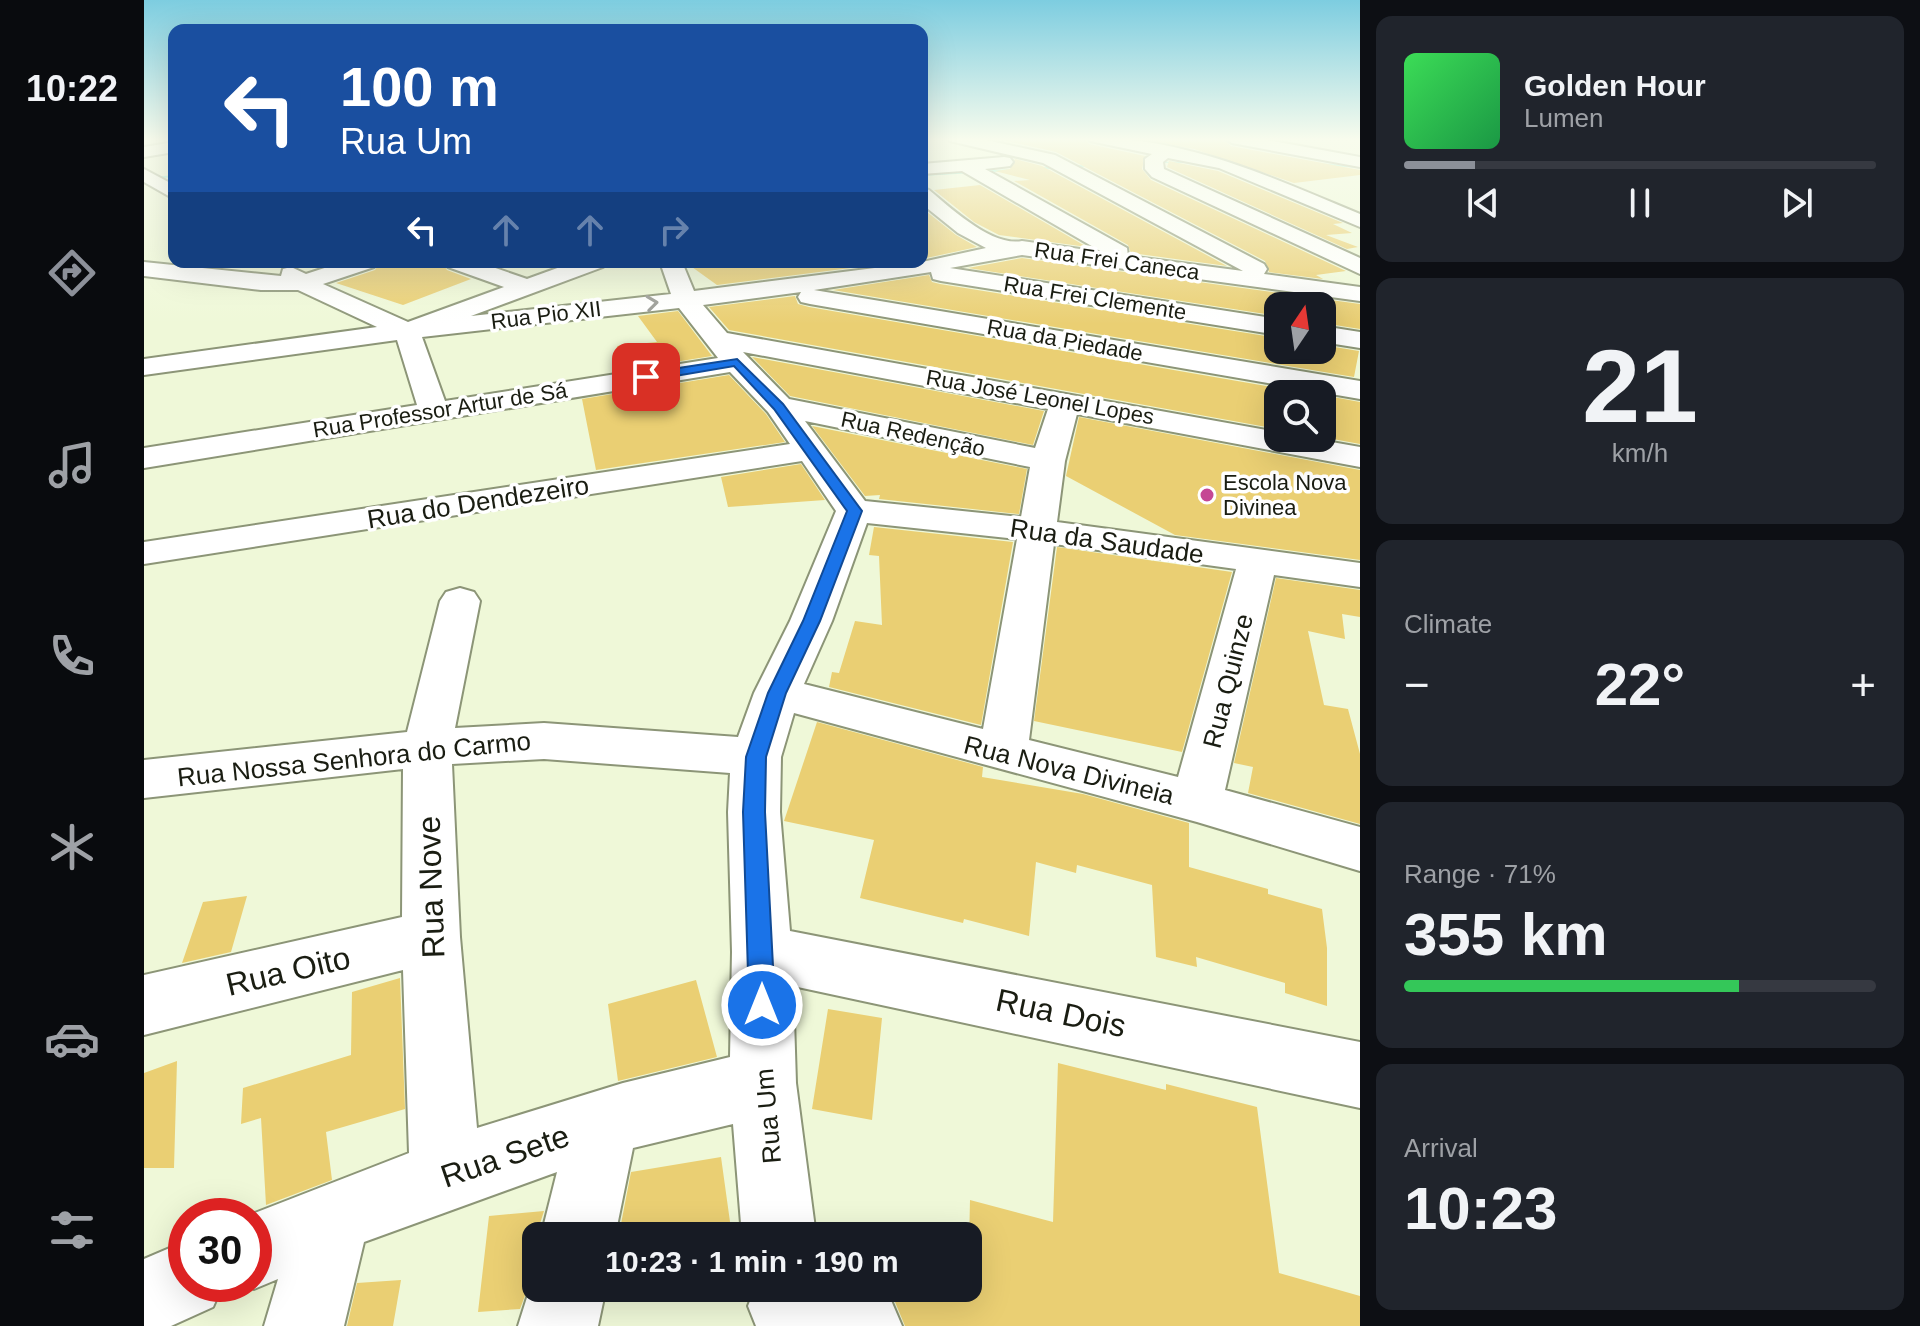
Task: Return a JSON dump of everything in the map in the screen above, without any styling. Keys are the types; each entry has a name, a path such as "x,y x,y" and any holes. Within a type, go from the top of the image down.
{"street":[{"path":"929,200 965,229 1008,251"},
{"path":"1025,200 1136,263"},
{"path":"1138,200 1282,283"},
{"path":"1216,200 1360,267"},
{"path":"1308,200 1360,221"},
{"path":"936,232 965,229"},
{"name":"Rua Frei Caneca","path":"928,266 1033,249 1360,294"},
{"path":"283,268 302,283 407,331 434,411"},
{"path":"144,269 261,283 302,283 348,268"},
{"path":"473,268 527,287"},
{"name":"Rua Pio XII","path":"407,331 579,268"},
{"name":"Rua Frei Caneca","path":"678,280 769,290 917,268"},
{"name":"Rua Frei Clemente","path":"912,269 1264,325"},
{"path":"678,280 728,351 779,406 813,450 854,511"},
{"name":"Rua Pio XII","path":"150,365 407,331 678,280"},
{"name":"Rua da Piedade","path":"769,290 1360,390"},
{"path":"1336,336 1360,340"},
{"name":"Rua José Leonel Lopes","path":"728,351 1065,401 1360,457"},
{"name":"Rua Professor Artur de Sá","path":"144,458 434,411 728,351"},
{"path":"1003,753 1048,461 1065,401"},
{"name":"Rua Redenção","path":"779,406 1048,461"},
{"name":"Rua do Dendezeiro","path":"144,553 813,450"},
{"name":"Rua da Saudade","path":"854,511 1036,530 1360,575"},
{"name":"Rua Um","path":"778,1222 763,1083 762,952 754,812 756,757 777,693 811,621 854,511"},
{"name":"Rua Quinze","path":"1197,802 1258,561"},
{"name":"Rua Nove","path":"445,1175 431,937 427,748 460,601"},
{"name":"Rua Nova Divineia","path":"777,693 1197,802 1360,849"},
{"name":"Rua Nossa Senhora do Carmo","path":"144,779 427,748 544,741 756,757"},
{"name":"Rua Oito","path":"144,1005 431,937"},
{"name":"Rua Dois","path":"762,952 1360,1075"},
{"name":"Rua Sete","path":"272,1243 445,1175 604,1123 763,1083"},
{"path":"581,1222 604,1123"},
{"path":"304,1326 333,1217"},
{"path":"144,1298 168,1288"},
{"path":"558,1326 564,1302"},
{"path":"812,1302 862,1326"}],"building":[{"path":"946,200 1006,200 1087,247 999,235 974,222"},
{"path":"1048,200 1105,200 1227,266 1131,253 1128,245"},
{"path":"1148,200 1194,200 1346,271 1316,275 1323,279 1269,272 1265,261"},
{"path":"1239,200 1287,200 1343,223 1333,224 1352,233 1326,235 1358,247 1347,249"},
{"path":"928,213 956,235 977,247 928,258"},
{"path":"1022,258 1272,292 1264,292 1264,314 968,268"},
{"path":"446,268 471,279 403,305 336,283 375,270"},
{"path":"693,268 851,268 717,285"},
{"path":"929,275 932,282 940,284 1264,336 1264,362 833,290"},
{"path":"795,296 798,304 809,307 1264,386 1264,426 729,330 709,307"},
{"path":"1336,301 1360,304 1360,329 1336,325"},
{"path":"678,311 712,356 625,370 617,346 657,342 638,316"},
{"path":"1336,347 1359,351 1354,377 1276,364 1336,364"},
{"path":"752,357 1044,411 1033,445 790,396"},
{"path":"729,375 766,414 785,442 596,470 582,399"},
{"path":"1336,398 1360,402 1360,444 1336,440"},
{"name":"Escola Nova Divinea","path":"1079,417 1360,470 1360,560 1175,535 1066,476"},
{"path":"812,426 1027,469 1019,514 879,499 880,495 865,496"},
{"path":"801,464 825,500 728,507 721,477"},
{"path":"874,527 1013,542 981,725 829,687 832,672 839,673 855,621 882,625 879,556 869,555"},
{"path":"1057,547 1232,572 1182,752 1034,721"},
{"path":"1276,578 1360,590 1360,617 1342,614 1345,639 1308,631 1324,705 1348,709 1360,754 1360,824 1248,793 1253,767 1234,763"},
{"path":"817,722 983,767 982,777 1083,794 1189,823 1189,867 1268,889 1268,894 1322,909 1327,948 1327,1006 1285,993 1285,983 1196,957 1197,967 1156,957 1152,885 1077,865 1076,873 1036,862 1029,936 860,898 874,840 784,821"},
{"path":"247,896 231,952 182,963 203,902"},
{"path":"400,978 405,1109 326,1132 332,1180 272,1203 272,1198 266,1198 261,1118 241,1124 243,1088 351,1055 352,992"},
{"path":"696,980 717,1057 618,1081 608,1004"},
{"path":"828,1009 882,1018 872,1120 812,1109"},
{"path":"177,1061 174,1168 144,1168 144,1073"},
{"path":"1058,1063 1166,1090 1166,1084 1257,1107 1279,1273 1360,1296 1360,1326 905,1326 895,1302 982,1302 982,1222 970,1222 970,1200 1053,1222"},
{"path":"721,1157 730,1222 621,1222 631,1172"},
{"path":"544,1211 540,1222 522,1222 523,1302 520,1309 478,1312 489,1216"},
{"path":"401,1280 393,1326 347,1326 357,1283"}],"place":[{"name":"Escola Nova Divinea","path":"1207,495"}],"route":[{"path":"646,377 737,363 779,406 854,511 851,527 777,693 756,757 754,812 762,1005"}]}
